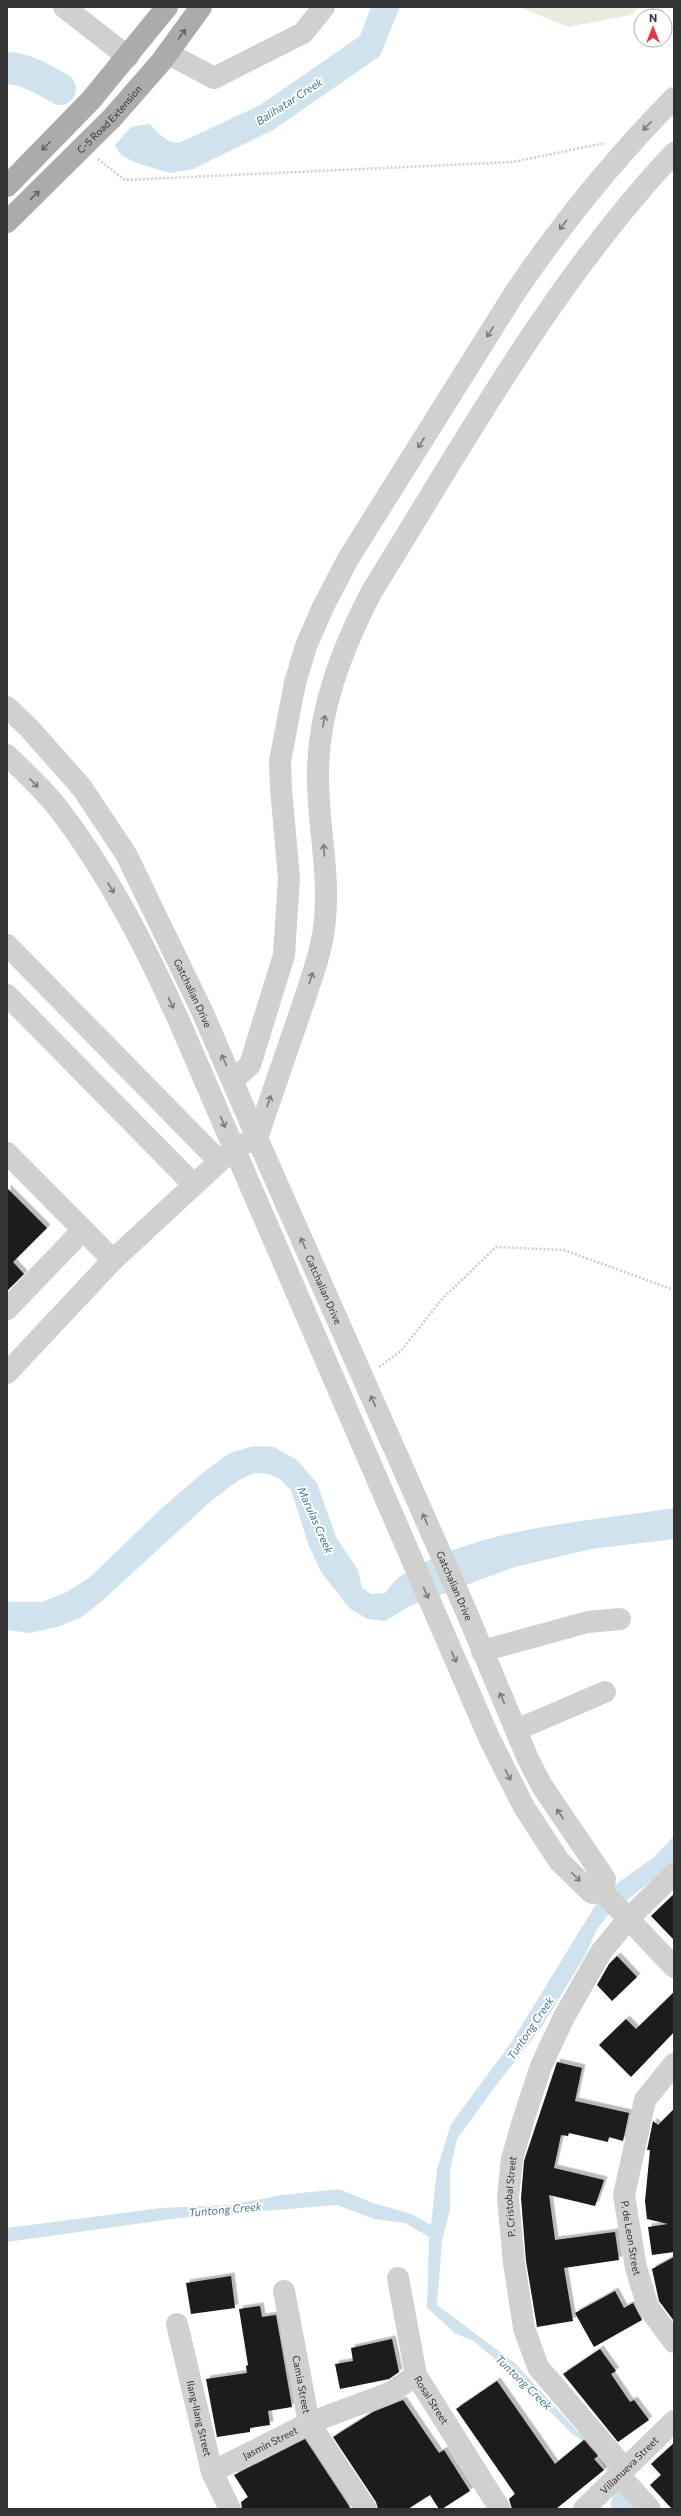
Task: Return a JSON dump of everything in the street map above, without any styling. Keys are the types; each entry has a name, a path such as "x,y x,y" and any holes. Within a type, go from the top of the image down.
{"main road":[{"path":"7,186 94,97 168,7"},
{"name":"C-5 Road Extension","path":"7,222 90,142 167,53 201,7"},
{"path":"94,97 115,114"}],"street":[{"path":"64,7 128,57"},
{"path":"167,53 214,78 303,33 324,7"},
{"path":"233,1080 250,1065 284,955 289,878 280,783 280,760 295,683 314,626 348,559 514,294 570,215 636,137 674,98"},
{"path":"7,1373 113,1260 226,1154 257,1138 322,945 326,892 318,759 323,724 334,679 354,625 372,591 563,287 624,209 674,152"},
{"name":"Gatchalian Drive","path":"7,707 29,728 82,788 126,854 233,1080 363,1380 466,1611 516,1730 542,1786 605,1878 604,1893"},
{"path":"7,755 57,807 101,870 140,938 226,1154 414,1564 494,1747 524,1807 560,1861 592,1893 604,1893 674,1967"},
{"path":"7,945 226,1154"},
{"path":"7,995 194,1185"},
{"path":"7,1153 113,1260"},
{"path":"7,1309 83,1230"},
{"path":"482,1651 588,1622 620,1619"},
{"path":"516,1730 605,1692"},
{"path":"560,1861 582,1846"},
{"name":"P. Cristobal Street","path":"650,2509 618,2477 538,2367 524,2328 514,2263 508,2198 512,2159 541,2066 564,2017 601,1952 625,1914 674,1874"},
{"name":"P. de Leon Street","path":"674,2064 646,2100 624,2195 636,2268 648,2307 674,2342"},
{"name":"Rosal Street","path":"398,2278 416,2375 500,2509"},
{"name":"Camia Street","path":"284,2291 309,2423 366,2509"},
{"name":"Ilang-Ilang Street","path":"177,2324 212,2472 230,2509"},
{"name":"Jasmin Street","path":"212,2472 309,2423 392,2392 416,2375"},
{"name":"Villanueva Street","path":"584,2509 674,2421"}],"path":[{"path":"90,142 125,180 513,162 636,137"},
{"path":"363,1380 401,1351 442,1299 496,1247 564,1250 674,1290"}],"shaded area":[{"path":"520,7 639,7 633,8 633,13 631,15 568,27"}],"water":[{"path":"371,7 400,7 380,56 273,130 193,169 170,173 136,163 121,155 115,145 131,127 149,124 166,139 174,143 179,143 260,105 360,36"},
{"name":"Marulas Creek","path":"253,1446 274,1447 297,1460 317,1483 336,1537 358,1570 362,1588 371,1594 385,1593 399,1577 432,1559 464,1546 498,1536 534,1529 674,1508 674,1539 591,1549 515,1567 410,1606 385,1621 368,1619 350,1609 321,1572 309,1546 291,1490 280,1479 268,1474 255,1473 239,1480 211,1501 102,1601 80,1618 57,1627 30,1633 7,1630 7,1602 42,1602 67,1592 90,1577 163,1507 204,1472 230,1453"},
{"path":"674,1836 674,1863 607,1916 596,1931 586,1954 541,2028 494,2088 457,2139 450,2170 450,2209 442,2241 437,2305 516,2364 578,2432 594,2438 615,2464 607,2472 590,2445 572,2434 512,2373 472,2340 456,2334 427,2308 429,2237 405,2223 374,2219 337,2205 179,2218 7,2242 7,2228 161,2208 230,2205 282,2195 339,2189 373,2203 412,2214 431,2225 437,2169 451,2124 511,2043 596,1904 619,1882 653,1858"}],"building":[{"path":"7,1188 47,1228 13,1262 24,1274 7,1291"},
{"path":"674,1894 674,1940 651,1916"},
{"path":"617,1956 637,1977 612,2001 597,1985 609,1964"},
{"path":"674,1992 674,2032 631,2077 599,2045 626,2019 636,2029"},
{"path":"557,2062 582,2068 575,2101 629,2113 623,2141 609,2137 608,2142 569,2133 568,2136 561,2135 554,2168 604,2180 595,2206 549,2195 555,2240 615,2232 619,2260 564,2268 573,2321 537,2327 526,2261 521,2198 524,2161"},
{"path":"674,2109 674,2252 652,2255 648,2227 668,2224 647,2219 645,2201 650,2150 647,2150 653,2121 658,2125"},
{"path":"674,2257 674,2321 659,2301 652,2269"},
{"path":"231,2276 235,2308 191,2314 186,2283"},
{"path":"615,2291 624,2308 633,2303 642,2320 594,2347 575,2313"},
{"path":"260,2306 262,2317 276,2315 292,2407 268,2411 270,2425 250,2428 250,2432 217,2437 206,2379 247,2373 246,2366 248,2365 239,2309"},
{"path":"392,2339 399,2372 389,2379 340,2389 335,2364 353,2361 351,2348"},
{"path":"600,2349 616,2371 611,2374 630,2402 634,2400 649,2420 618,2442 563,2374"},
{"path":"497,2381 555,2464 584,2440 598,2456 594,2459 604,2470 556,2509 512,2509 509,2499 515,2494 456,2409"},
{"path":"403,2400 439,2453 444,2450 470,2491 442,2509 439,2509 430,2495 408,2509 378,2509 376,2502 333,2437 373,2412"},
{"path":"305,2439 351,2509 242,2509 241,2502 248,2497 234,2475"},
{"path":"674,2443 674,2509 672,2509 650,2485 661,2475 651,2464"}],"waterway":[{"name":"Balihatar Creek","path":"7,68 28,72 60,89"},
{"name":"Tuntong Creek","path":"621,2490 627,2504"},
{"name":"Tuntong Creek","path":"627,2504 629,2509"}]}
